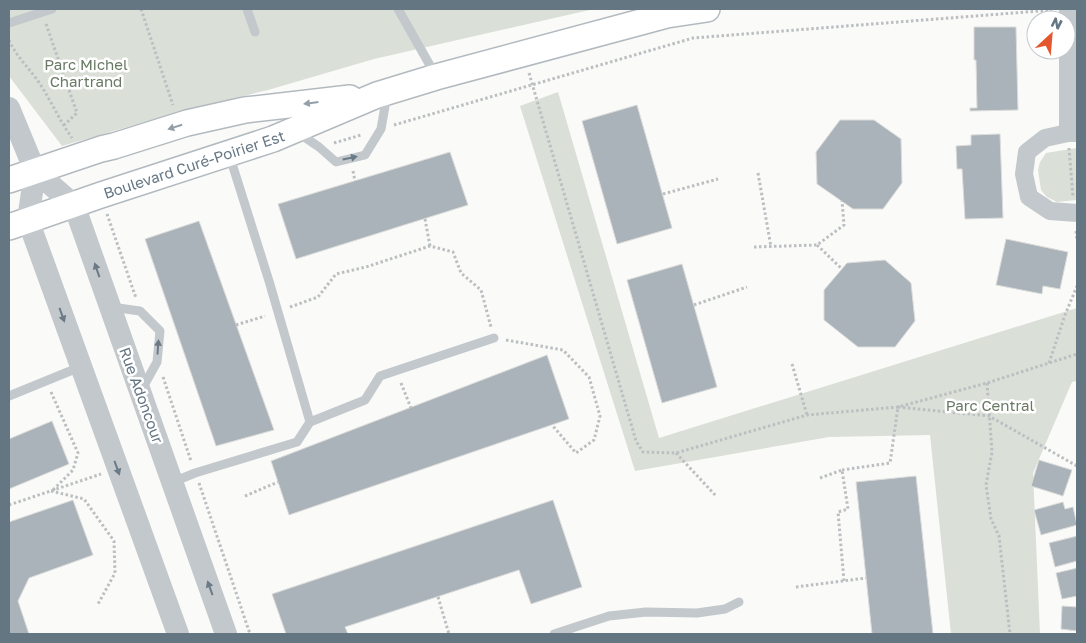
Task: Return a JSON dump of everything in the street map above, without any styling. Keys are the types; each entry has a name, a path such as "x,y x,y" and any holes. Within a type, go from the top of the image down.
{"main road":[{"name":"Boulevard Curé-Poirier Est","path":"18,223 273,139 382,94 436,77 666,14 707,9"},
{"name":"Boulevard Curé-Poirier Est","path":"9,180 179,125 245,110 382,94"}],"street":[{"path":"1068,9 1073,133 1045,138 1027,152 1024,174 1029,196 1050,211 1076,214"},
{"path":"9,108 35,171 74,204"},
{"path":"35,171 18,223 81,367 178,634"},
{"name":"Rue Adoncour","path":"74,204 226,634"}],"lane":[{"path":"9,23 52,9"},
{"path":"247,9 254,32"},
{"path":"398,9 436,77"},
{"path":"295,130 336,162 365,155 381,129 382,94"},
{"path":"229,154 310,422"},
{"path":"110,307 140,311 160,331 157,362 140,392"},
{"path":"172,483 195,473 297,442 310,422 365,400 380,376 494,338"},
{"path":"9,396 81,367"},
{"path":"554,634 609,616 646,612 697,613 725,609 739,602"}],"path":[{"path":"141,9 179,125"},
{"path":"319,147 694,38 1068,9"},
{"path":"42,12 77,113 64,125"},
{"path":"9,40 15,53 38,81 67,131"},
{"path":"532,84 636,441 643,452 676,454 807,415 898,407 987,383 1077,354"},
{"path":"1073,133 1076,214"},
{"path":"758,173 771,247"},
{"path":"663,194 718,179"},
{"path":"754,247 817,246 844,225 842,201"},
{"path":"425,219 430,246"},
{"path":"236,325 318,297 336,274 366,267 430,246 453,252 461,273 481,290 494,338 563,350 589,377 600,416 594,440 576,453 552,424"},
{"path":"817,246 842,269"},
{"path":"1048,363 1077,286"},
{"path":"694,305 747,287"},
{"path":"792,364 807,415"},
{"path":"396,370 411,408"},
{"path":"46,381 78,453 73,470 51,491"},
{"path":"987,383 992,452 986,485 991,519 999,536 1010,634"},
{"path":"898,407 989,416 1077,466"},
{"path":"820,478 842,470 890,464 898,407"},
{"path":"676,454 716,496"},
{"path":"9,505 118,469"},
{"path":"842,470 848,509 838,512 844,581"},
{"path":"245,496 278,482"},
{"path":"51,491 84,499 114,541 114,573 98,604"},
{"path":"796,587 866,578"},
{"path":"438,596 449,634"}],"green space":[{"name":"Parc Michel Chartrand","path":"9,9 594,9 374,59 268,90 189,109 62,146 9,76"},
{"name":"Parc Central","path":"558,92 659,438 1077,308 1077,381 1072,382 1033,473 1040,634 951,634 930,435 829,437 635,471 520,106"},
{"path":"1077,148 1077,200 1057,202 1047,197 1041,190 1038,170 1040,162 1046,153"}],"building":[{"path":"974,27 1016,27 1018,110 970,111 970,108 977,108"},
{"path":"637,105 672,228 617,244 582,121"},
{"path":"840,120 874,120 901,139 902,183 883,209 853,209 817,184 816,152"},
{"path":"1000,134 1003,218 965,219 962,169 957,169 956,146 971,145 971,135"},
{"path":"450,152 468,205 296,259 278,204"},
{"path":"199,221 274,430 216,446 145,239"},
{"path":"1006,239 1068,252 1060,289 1043,286 1042,294 996,285"},
{"path":"885,260 911,283 915,321 895,347 858,347 824,320 824,290 847,263"},
{"path":"682,264 717,387 662,403 627,280"},
{"path":"547,355 569,419 289,515 271,461"},
{"path":"52,421 69,464 9,489 9,439"},
{"path":"1039,460 1072,470 1063,496 1031,486"},
{"path":"916,476 933,634 872,634 856,482"},
{"path":"73,500 93,555 29,578 18,601 29,634 9,634 9,522"},
{"path":"553,500 582,587 531,604 519,570 345,627 348,634 286,634 272,594"},
{"path":"1063,502 1065,509 1073,507 1077,525 1041,535 1034,510"},
{"path":"1077,536 1077,561 1055,567 1049,543"},
{"path":"1077,568 1077,596 1062,599 1056,573"},
{"path":"1062,606 1077,607 1077,631 1061,629"}]}
